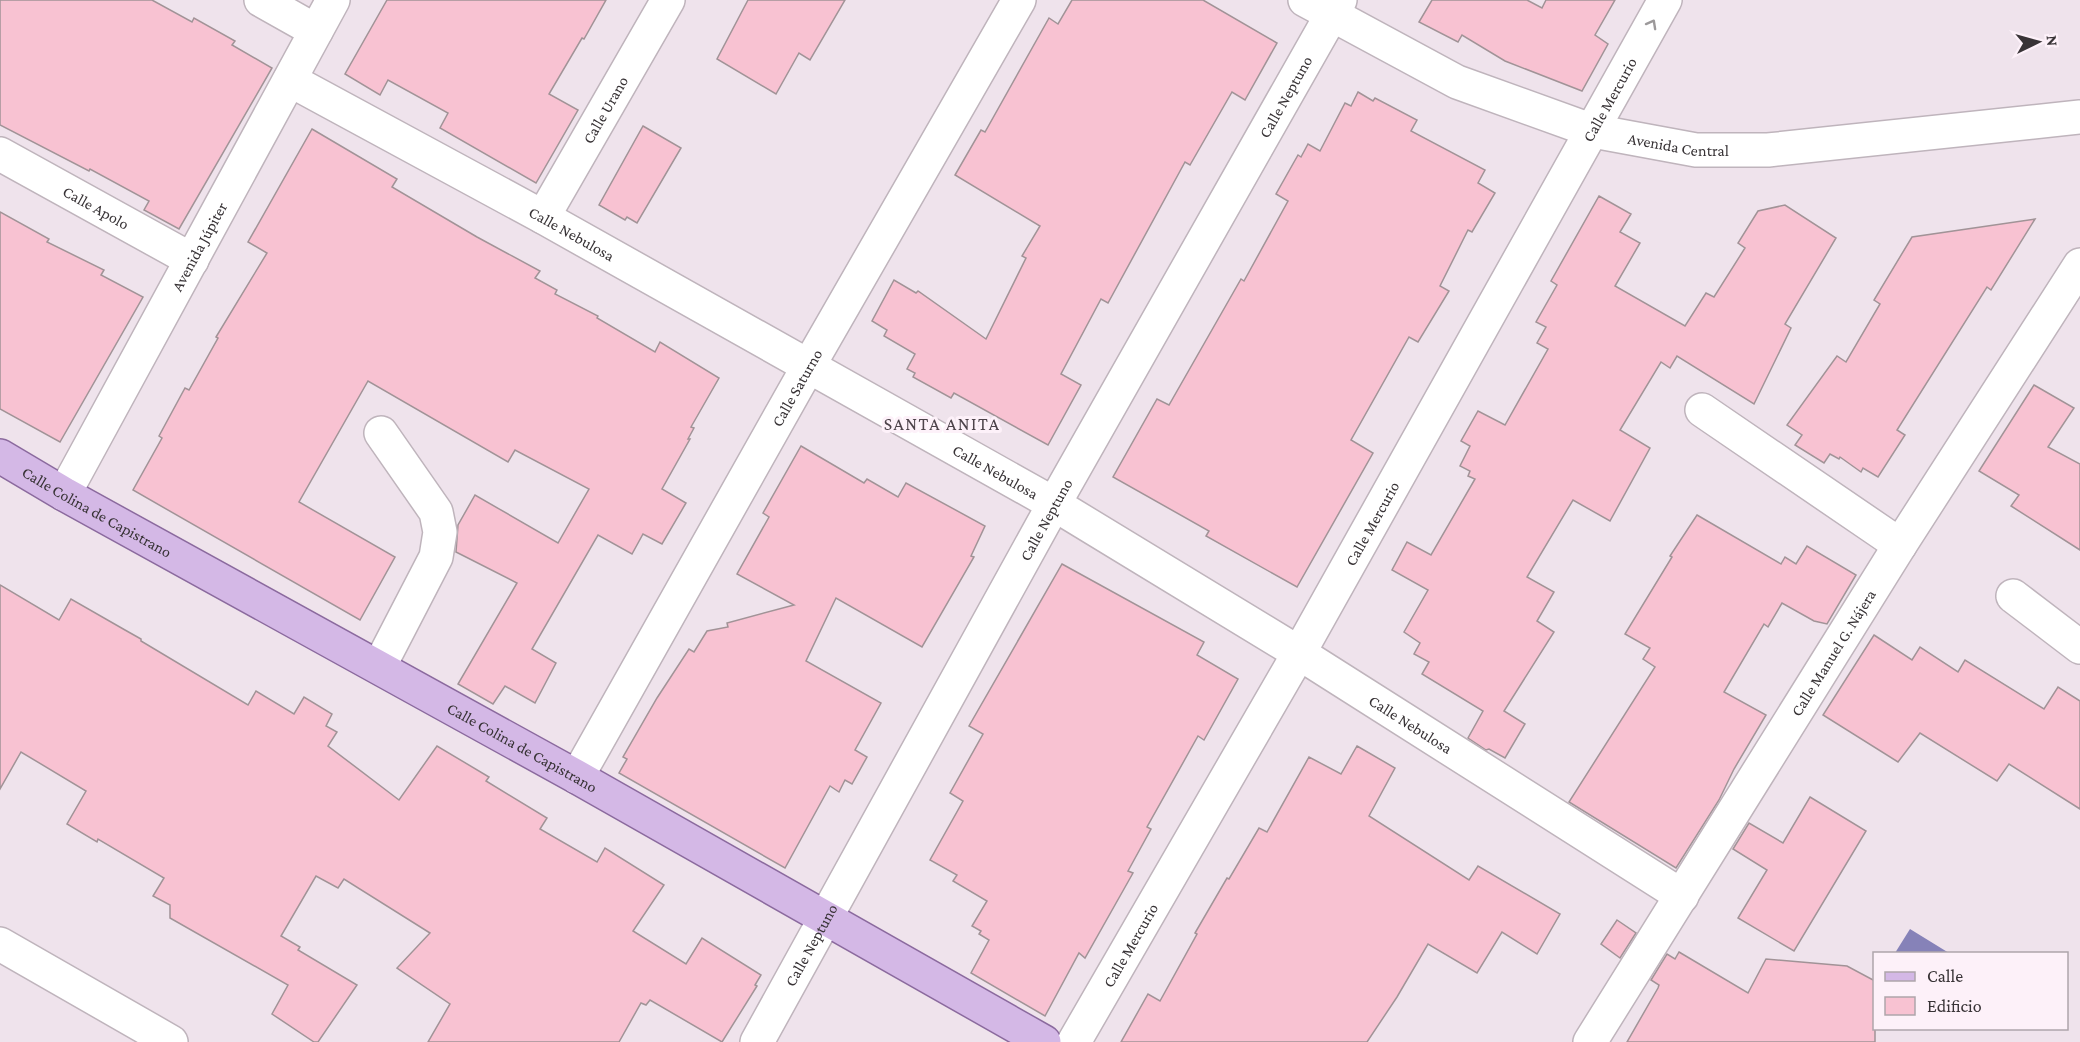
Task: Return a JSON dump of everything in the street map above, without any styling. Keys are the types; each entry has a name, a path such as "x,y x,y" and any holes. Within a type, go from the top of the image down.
{"main road":[{"name":"Calle Colina de Capistrano","path":"0,456 64,494 577,777 1044,1042"}],"street":[{"path":"261,0 316,31"},
{"name":"Avenida Júpiter","path":"64,494 333,0"},
{"name":"Calle Urano","path":"543,217 668,0"},
{"name":"Calle Saturno","path":"577,777 808,367 1019,0"},
{"name":"Calle Mercurio","path":"1074,1042 1299,653 1665,0"},
{"name":"Avenida Central","path":"1325,5 1457,82 1593,131 1696,150 1767,150 2080,117"},
{"name":"Calle Neptuno","path":"757,1042 1054,504 1325,5"},
{"name":"Calle Nebulosa","path":"290,80 543,217 1054,504 1299,653 1682,896"},
{"name":"Calle Apolo","path":"0,154 192,260"},
{"name":"Calle Manuel G. Nájera","path":"1590,1042 1900,545 2080,265"},
{"path":"1702,410 1900,545"},
{"path":"379,667 436,557 440,532 436,512 381,433"},
{"path":"2013,596 2080,647"},
{"path":"0,944 171,1042"}],"shaded area":[{"path":"1910,929 1947,952 1896,952"}],"building":[{"path":"0,0 152,0 192,22 194,18 235,41 232,45 272,68 179,229 144,210 149,201 0,125"},
{"path":"387,0 606,0 549,94 578,110 536,183 440,128 448,113 388,80 380,95 345,74"},
{"path":"748,0 845,0 810,60 799,53 776,94 717,59"},
{"path":"1072,0 1203,0 1277,43 1245,100 1232,92 1190,165 1185,162 1108,303 1101,299 1061,374 1081,385 1048,445 954,393 951,398 913,377 915,373 907,369 915,354 884,336 887,330 872,321 894,280 916,293 918,291 986,339 1026,258 1022,256 1040,226 955,175 981,130 985,132 1049,18 1058,24"},
{"path":"1432,0 1527,0 1542,8 1546,0 1615,0 1595,35 1608,44 1582,91 1505,61 1462,35 1458,42 1419,22"},
{"path":"1358,92 1373,101 1375,98 1417,120 1411,131 1485,170 1478,183 1495,193 1472,232 1468,230 1440,286 1449,291 1418,342 1409,337 1351,440 1373,453 1297,587 1206,536 1209,531 1113,477 1157,399 1169,405 1241,279 1244,281 1288,201 1276,194 1298,155 1301,157 1308,144 1320,151 1345,103 1351,106"},
{"path":"643,126 681,148 637,223 627,217 625,220 599,205"},
{"path":"312,129 397,179 392,187 540,271 535,278 557,290 555,294 598,316 597,318 655,352 660,342 719,378 691,427 694,428 688,439 690,439 662,489 686,503 662,544 643,534 632,554 598,535 532,649 556,663 535,703 505,686 493,704 458,684 517,583 456,552 458,525 475,495 558,543 589,489 515,450 508,462 368,381 299,502 395,557 360,620 133,490 162,438 159,436 185,388 189,390 218,338 216,337 267,253 248,242"},
{"path":"1599,196 1631,214 1620,232 1640,243 1615,286 1685,326 1706,293 1714,297 1745,248 1738,243 1758,211 1785,205 1836,238 1785,324 1791,328 1754,404 1677,356 1670,368 1661,362 1620,430 1650,448 1610,521 1573,500 1527,577 1554,592 1537,621 1554,632 1504,711 1525,724 1505,758 1489,749 1486,750 1468,738 1483,711 1422,674 1429,662 1414,654 1420,643 1404,632 1428,590 1392,570 1407,542 1431,555 1475,479 1468,476 1470,471 1460,466 1470,446 1461,441 1478,411 1505,425 1548,349 1537,343 1546,327 1536,322 1557,285 1551,281"},
{"path":"0,212 49,239 47,242 104,270 101,275 143,297 60,442 0,409"},
{"path":"2035,219 1991,290 1987,287 1897,430 1905,435 1878,477 1863,468 1861,472 1840,457 1839,459 1830,454 1824,463 1795,445 1802,435 1787,425 1837,356 1846,362 1880,304 1874,300 1912,237"},
{"path":"2034,385 2074,408 2048,447 2080,464 2080,550 2011,506 2019,495 1979,471"},
{"path":"801,446 864,483 867,479 898,497 906,483 985,526 971,556 974,557 922,647 836,598 806,661 881,703 855,750 867,757 852,784 845,780 839,792 830,786 785,868 619,773 627,759 623,757 657,698 689,649 694,652 707,631 728,627 727,623 794,605 737,574 769,517 763,513"},
{"path":"1697,515 1781,564 1785,557 1796,564 1807,546 1856,575 1827,624 1814,621 1782,603 1768,627 1764,624 1724,692 1766,715 1734,769 1719,800 1676,868 1569,802 1655,667 1643,659 1650,648 1625,634 1672,557 1670,556"},
{"path":"1062,564 1204,642 1197,655 1238,679 1204,740 1198,736 1147,827 1151,829 1128,871 1133,873 1085,958 1079,953 1045,1016 971,973 989,940 979,934 981,931 972,926 987,901 953,881 957,875 930,860 963,801 950,793 983,734 969,726"},
{"path":"0,585 59,620 71,599 248,705 256,691 294,714 304,697 332,714 326,726 337,732 328,746 399,800 437,746 489,777 486,781 547,818 540,829 597,862 605,848 664,885 633,931 686,964 702,938 761,975 755,985 757,986 722,1042 650,1000 646,1005 641,1003 619,1042 428,1042 450,1004 397,968 430,933 344,879 338,888 316,876 281,936 300,947 298,950 357,985 318,1042 314,1042 272,1014 288,985 170,918 170,905 153,896 164,878 98,839 97,842 67,824 86,791 21,752 0,789"},
{"path":"1874,635 1912,660 1920,647 1958,672 1965,660 2044,709 2058,687 2080,701 2080,809 2009,764 1997,781 1920,733 1898,762 1823,715"},
{"path":"1357,746 1395,768 1369,816 1469,880 1478,866 1560,914 1537,954 1502,932 1477,973 1428,944 1367,1042 1121,1042 1148,994 1160,1001 1227,878 1229,879 1259,828 1267,832 1309,757 1341,774"},
{"path":"1810,797 1866,831 1794,951 1738,918 1767,870 1733,849 1749,823 1783,843"},
{"path":"1617,920 1636,933 1620,958 1601,944"},
{"path":"1679,952 1748,993 1766,959 1847,966 1873,980 1875,1042 1627,1042 1658,988 1659,985 1651,980 1667,954 1675,959"}],"district":[{"name":"SANTA ANITA","path":"942,424"}]}
